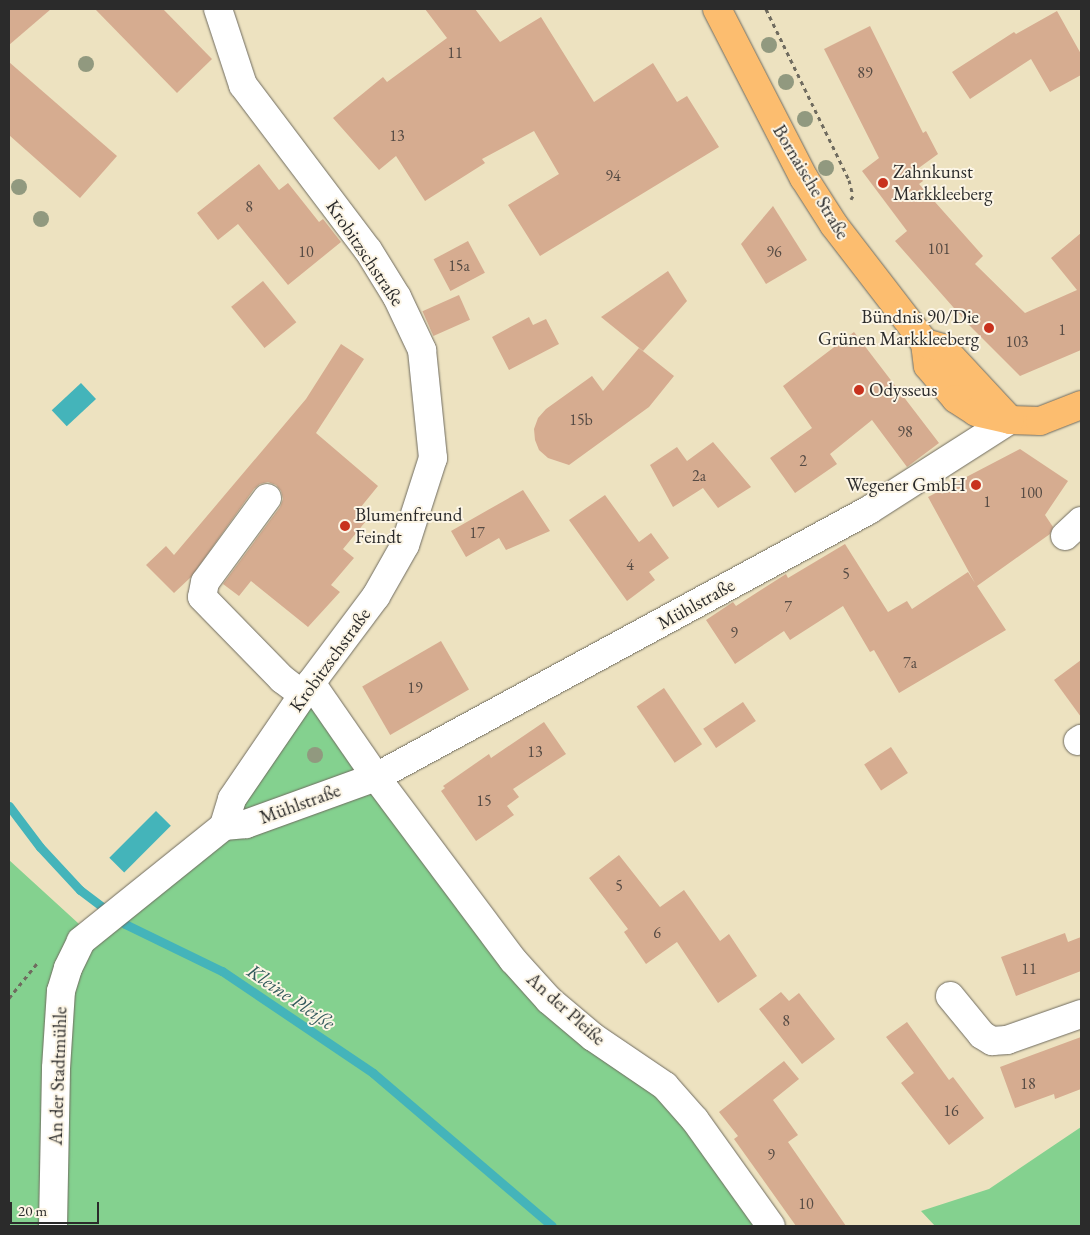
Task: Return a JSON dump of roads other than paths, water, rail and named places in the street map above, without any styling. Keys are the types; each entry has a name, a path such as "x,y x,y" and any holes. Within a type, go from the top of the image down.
{"main road":[{"name":"Bornaische Straße","path":"717,9 804,178 834,225 925,343 928,366 956,399 976,412 1010,420 1040,421 1081,405"}],"street":[{"name":"Krobitzschstraße","path":"218,9 243,85 368,250 397,297 422,350 433,458 405,545 376,596 307,689 232,799 224,826"},
{"name":"Mühlstraße","path":"224,826 246,824 376,777 862,513 1010,420"},
{"path":"267,498 204,582 202,597 282,679 307,689 376,777"},
{"name":"An der Pleiße","path":"376,777 512,960 549,1000 593,1037 665,1086 695,1120 771,1226"},
{"name":"An der Stadtmühle","path":"52,1226 56,1068 61,991 68,968 81,941 224,826"},
{"path":"950,996 982,1035 992,1041 1007,1040 1081,1014"}],"water":[{"path":"81,383 96,399 67,426 52,410"},
{"path":"156,811 171,826 124,873 109,858"}],"waterway":[{"name":"Kleine Pleiße","path":"9,806 40,847 80,890 125,924 222,971 373,1073 552,1226"}],"place":[{"name":"Zahnkunst Markkleeberg","path":"883,183"},
{"name":"Bündnis 90/Die Grünen Markkleeberg","path":"989,328"},
{"name":"Odysseus","path":"859,390"},
{"name":"Wegener GmbH","path":"976,485"},
{"name":"Blumenfreund Feindt","path":"345,526"}]}
